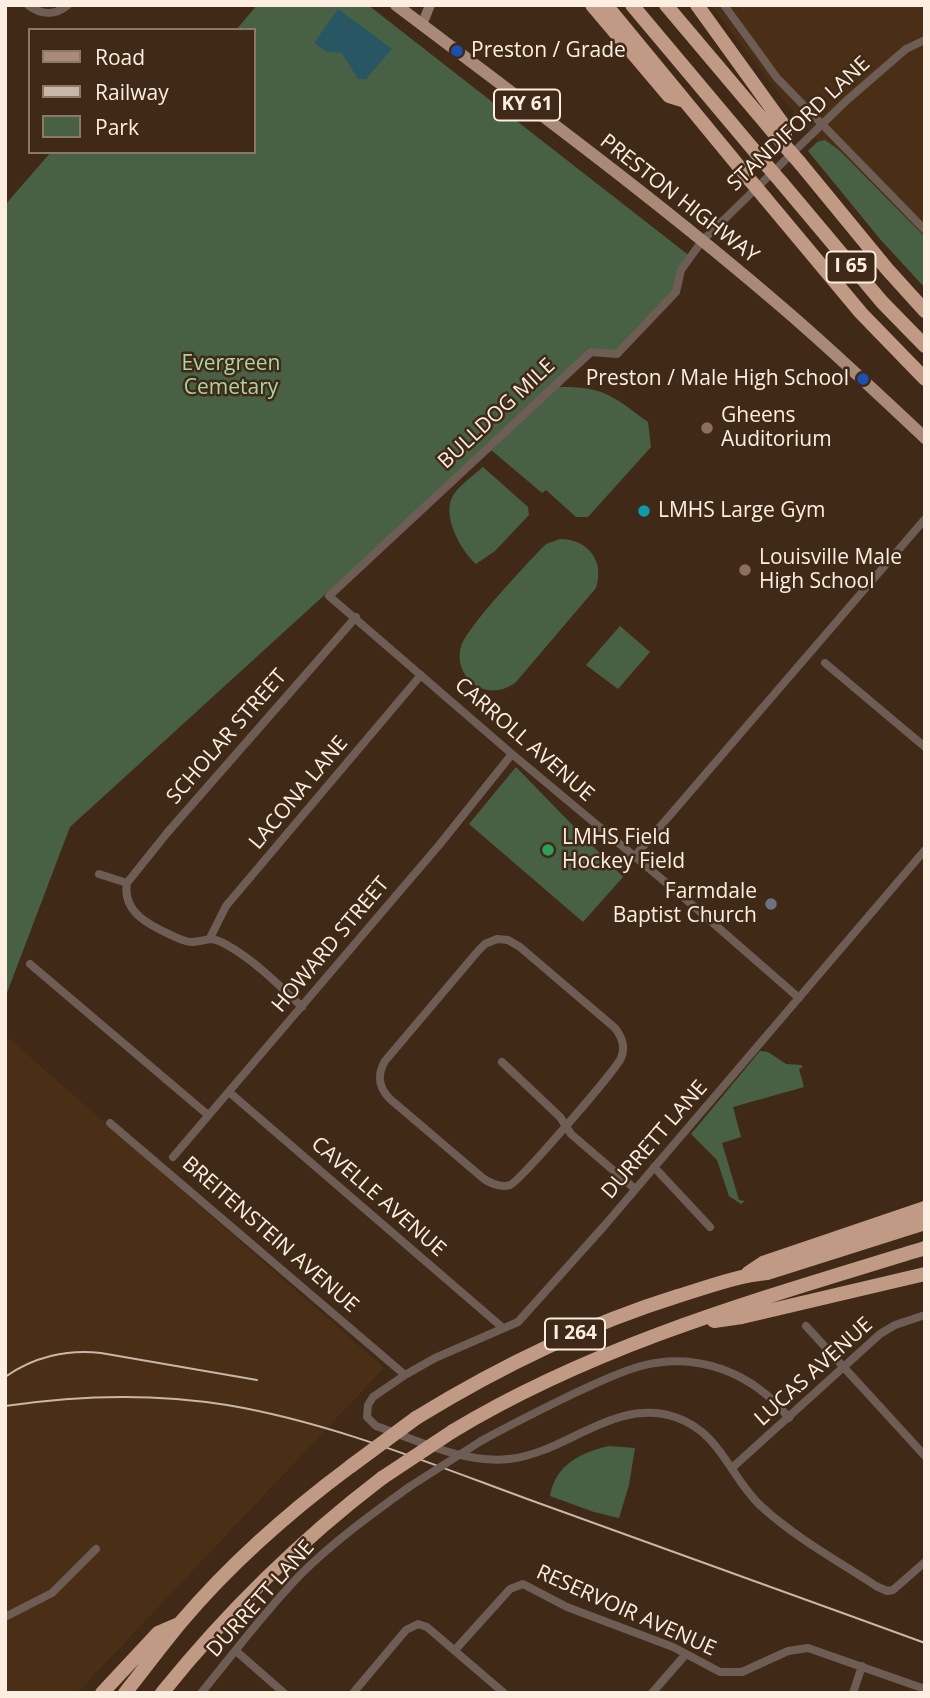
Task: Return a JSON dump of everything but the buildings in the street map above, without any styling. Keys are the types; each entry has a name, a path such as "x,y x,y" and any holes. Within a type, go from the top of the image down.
{"highway":[{"path":"592,5 669,96 682,100"},
{"path":"606,5 861,313 925,379"},
{"name":"I 65","path":"632,5 882,302 925,346"},
{"name":"I 65","path":"666,5 925,311"},
{"path":"697,5 785,127 785,146"},
{"path":"744,1275 763,1263 925,1208"},
{"name":"I 264","path":"125,1693 180,1623 258,1541 310,1496 351,1466 416,1419 473,1384 554,1343 631,1311 744,1275 766,1273 925,1223"},
{"name":"I 264","path":"162,1693 223,1620 317,1529 382,1478 453,1431 555,1376 614,1350 925,1248"},
{"path":"681,1326 742,1317 925,1274"},
{"path":"102,1693 158,1633 180,1623"}],"main road":[{"name":"PRESTON HIGHWAY","path":"396,5 702,241 785,310 925,438"},
{"path":"422,25 430,5"}],"street":[{"path":"28,5 47,14 68,5"},
{"path":"724,5 777,78 925,230"},
{"name":"STANDIFORD LANE","path":"702,241 821,125 906,49 925,40"},
{"name":"BULLDOG MILE","path":"356,617 329,596 592,352 617,354 676,292 681,270 702,241"},
{"path":"634,857 925,519"},
{"name":"CARROLL AVENUE","path":"356,617 512,754 799,998"},
{"name":"SCHOLAR STREET","path":"127,883 167,833 356,617"},
{"path":"825,663 925,747"},
{"name":"LACONA LANE","path":"210,938 226,906 421,675"},
{"name":"HOWARD STREET","path":"173,1157 440,844 512,754"},
{"name":"DURRETT LANE","path":"733,1468 703,1432 681,1419 657,1413 641,1412 619,1416 545,1451 513,1459 489,1460 466,1457 376,1426 367,1417 367,1408 371,1400 405,1375 435,1358 518,1322 925,850"},
{"path":"99,874 127,883 127,894 132,908 146,923 190,942 210,938 223,943 243,956 302,1007"},
{"path":"508,940 520,947 601,1015 621,1036 623,1049 620,1060 565,1125 519,1180 496,1185 484,1179 390,1099 380,1086 379,1076 385,1061 478,951 489,942 508,940"},
{"path":"30,964 208,1115"},
{"path":"502,1062 560,1117 571,1134 635,1189"},
{"name":"CAVELLE AVENUE","path":"229,1092 503,1328"},
{"name":"BREITENSTEIN AVENUE","path":"110,1123 405,1375"},
{"path":"654,1167 710,1227"},
{"name":"LUCAS AVENUE","path":"733,1468 887,1328 925,1315"},
{"path":"806,1326 925,1456"},
{"name":"DURRETT LANE","path":"201,1693 303,1573 352,1530 410,1487 481,1441 612,1376 641,1366 668,1361 705,1364 742,1377 762,1390 789,1418"},
{"path":"733,1468 759,1504 775,1518 876,1586 889,1592 925,1562"},
{"path":"5,1617 52,1593 96,1549"},
{"name":"RESERVOIR AVENUE","path":"455,1650 510,1589 523,1584 567,1607 673,1647 709,1668 734,1673 748,1670 781,1654 802,1648 820,1651 925,1689"},
{"path":"352,1693 406,1630 415,1624 426,1627 505,1693"},
{"path":"236,1651 284,1693"},
{"path":"652,1693 686,1654"},
{"path":"853,1693 862,1666"}],"shaded area":[{"path":"711,5 925,5 925,256 800,121"},
{"path":"5,1035 384,1368 77,1693 5,1693"}],"green space":[{"name":"Evergreen Cemetary","path":"257,5 368,5 691,257 676,292 617,354 591,352 70,827 5,998 5,205 49,154 256,154 256,28 238,28"},
{"path":"825,140 840,151 925,237 925,288 880,239 808,151 817,142"},
{"path":"556,387 585,388 606,394 648,422 651,447 588,517 576,517 546,490 542,493 490,449"},
{"path":"483,467 528,507 529,515 495,551 476,564 454,532 449,512 454,494"},
{"path":"560,539 579,543 592,553 598,569 596,588 516,682 499,690 480,688 470,681 461,665 460,653 465,638 496,598 541,549"},
{"path":"620,626 650,652 618,689 586,665"},
{"name":"LMHS Field Hockey Field","path":"516,767 623,877 583,922 469,824"},
{"path":"760,1051 768,1052 786,1064 801,1065 803,1067 799,1069 804,1087 733,1107 741,1137 722,1143 739,1200 745,1201 741,1204 729,1196 717,1160 691,1134"},
{"path":"609,1446 635,1448 629,1485 619,1518 550,1496 558,1476 571,1462 588,1452"}],"water":[{"path":"338,9 392,49 366,79 358,79 342,53 325,51 314,43"}],"railway":[{"path":"5,1377 27,1364 51,1356 88,1352 257,1380"},
{"path":"5,1406 88,1398 144,1397 199,1401 269,1413 352,1436 434,1464 925,1643"}],"place":[{"name":"Preston / Grade","path":"457,51"},
{"name":"Preston / Male High School","path":"863,379"},
{"name":"Gheens Auditorium","path":"707,428"},
{"name":"LMHS Large Gym","path":"644,511"},
{"name":"Louisville Male High School","path":"745,570"},
{"name":"LMHS Field Hockey Field","path":"548,850"},
{"name":"Farmdale Baptist Church","path":"771,904"}]}
